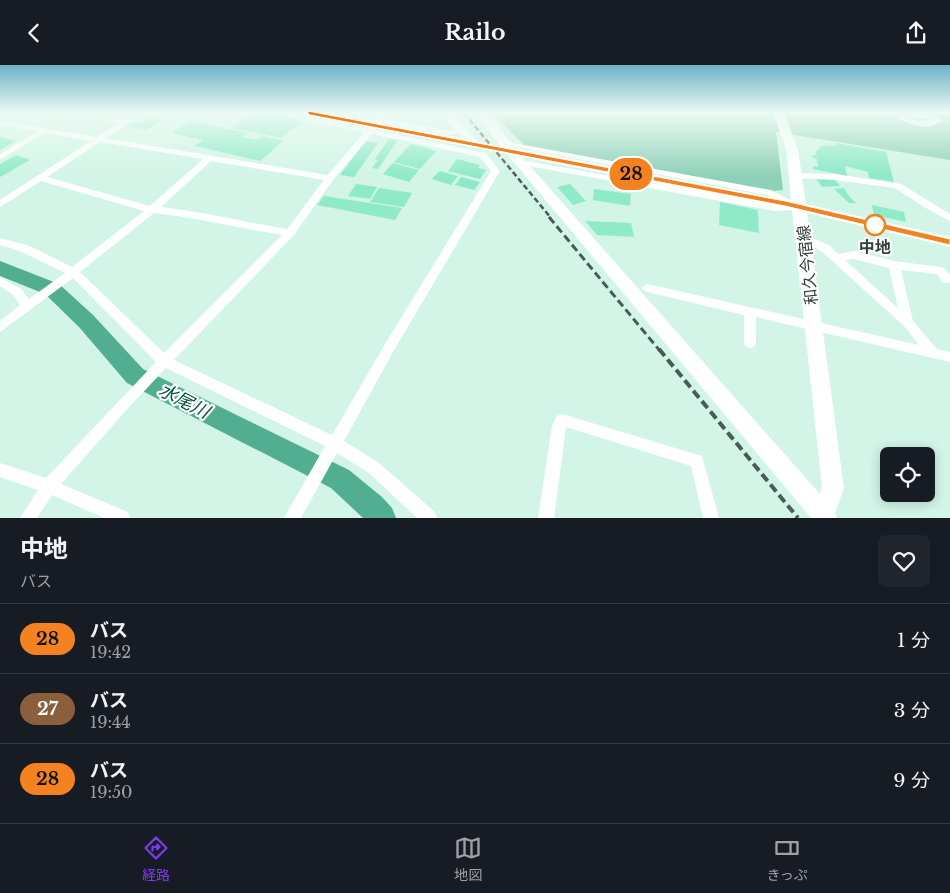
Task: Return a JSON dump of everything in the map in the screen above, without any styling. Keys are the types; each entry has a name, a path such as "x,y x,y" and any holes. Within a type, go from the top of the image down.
{"main road":[{"name":"和久今宿線","path":"421,134 636,175"}],"street":[{"path":"62,134 330,178"},
{"path":"0,204 107,134"},
{"path":"28,518 49,486 124,403 290,233 330,178 366,134"},
{"path":"407,134 483,155"},
{"path":"292,518 336,444 389,348 496,171 464,134"},
{"path":"498,134 577,231 825,516"},
{"path":"787,134 800,207"},
{"path":"504,143 770,193 800,207 950,242"},
{"path":"0,327 73,272 178,188 209,158"},
{"path":"518,161 775,208 800,207"},
{"name":"和久今宿線","path":"636,175 800,207 834,487 825,516"},
{"path":"796,176 835,177 898,186 950,218"},
{"path":"40,178 150,210 199,215 231,223 290,233"},
{"path":"804,238 825,248 908,323 934,354"},
{"path":"0,241 26,249 73,272 164,361 336,444 374,468 429,518"},
{"path":"836,258 854,255 894,265 940,271 949,283"},
{"path":"894,265 908,323"},
{"path":"0,281 17,292 27,307"},
{"path":"647,288 950,357"},
{"path":"750,312 750,343"},
{"path":"546,518 559,426 562,420 697,461 711,518"},
{"path":"0,470 49,486 122,518"}],"lane":[{"path":"0,157 38,134"}],"green space":[{"path":"513,134 776,134 783,190 775,191 524,145"},
{"path":"789,134 950,134 950,160"}],"building":[{"path":"177,134 246,134 242,137 257,140 262,136 283,141 260,161 195,146 203,140"},
{"path":"262,134 286,134 281,138"},
{"path":"0,137 15,141 0,150"},
{"path":"389,139 398,140 378,169 372,168 378,160 375,159"},
{"path":"366,141 378,143 354,177 340,175"},
{"path":"836,143 886,152 894,182 869,178 868,172 845,166 847,176 813,169 813,166 818,167 817,159 812,157 812,155 816,155 816,151 821,146 837,145"},
{"path":"411,144 436,151 420,169 394,162"},
{"path":"16,155 30,160 0,177 0,164"},
{"path":"457,159 480,165 478,168 486,170 480,179 448,171"},
{"path":"393,163 419,170 409,182 383,174"},
{"path":"439,171 458,176 451,185 432,179"},
{"path":"461,177 480,182 474,190 455,185"},
{"path":"816,179 834,179 840,186 822,187"},
{"path":"356,184 377,187 370,199 348,196"},
{"path":"570,184 586,201 573,205 557,187"},
{"path":"379,188 412,193 404,207 370,202"},
{"path":"844,188 856,203 849,203 834,189"},
{"path":"594,189 631,194 630,206 593,200"},
{"path":"324,196 402,208 395,220 317,205"},
{"path":"720,202 758,210 759,233 719,225"},
{"path":"872,205 904,212 906,222 874,215"},
{"path":"585,221 631,223 634,237 597,235"}],"waterway":[{"name":"水尾川","path":"0,268 52,289 86,321 135,376 340,479 382,518"}],"railway":[{"path":"482,134 551,218"},
{"path":"549,217 660,351"},
{"path":"659,349 798,518"}],"bus line":[{"name":"28","path":"422,134 785,203 950,242"}],"place":[{"name":"中地","path":"875,225"}]}
